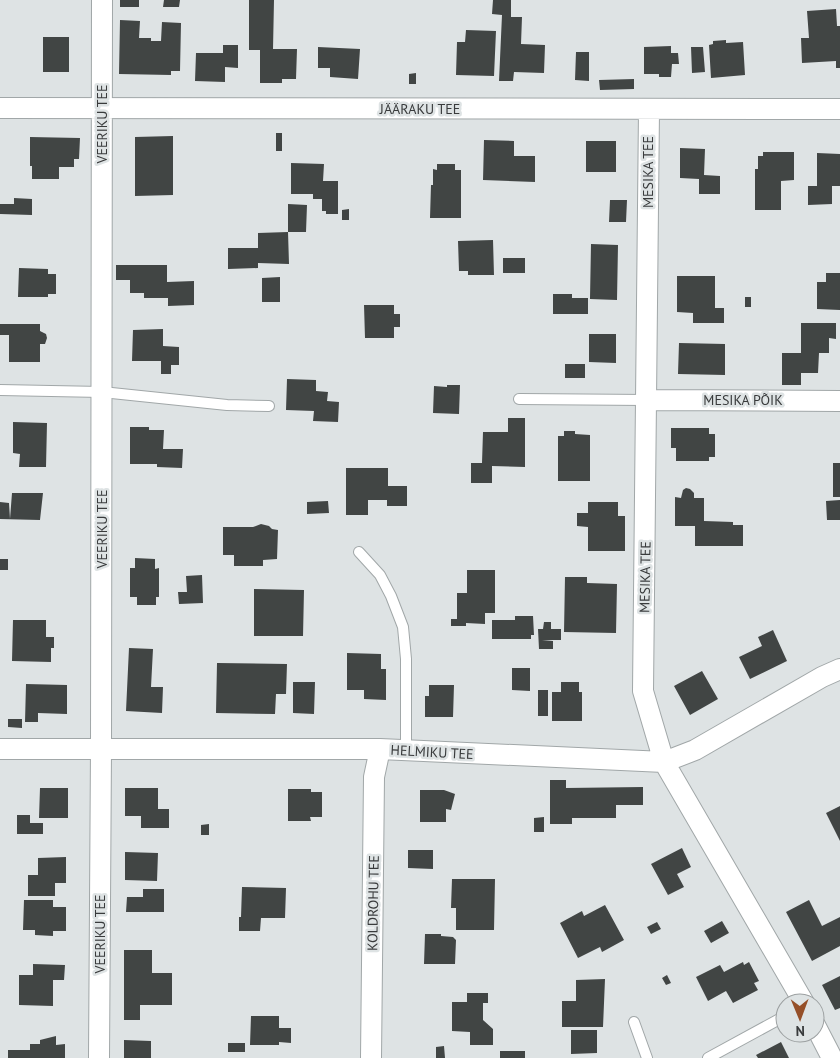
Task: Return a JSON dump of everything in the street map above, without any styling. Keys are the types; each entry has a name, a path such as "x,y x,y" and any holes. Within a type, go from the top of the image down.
{"street":[{"name":"VEERIKU TEE","path":"99,1058 102,0"},
{"name":"JÄÄRAKU TEE","path":"0,108 840,109"},
{"name":"MESIKA TEE","path":"649,110 643,691 664,762 798,993"},
{"name":"MESIKA PÕIK","path":"647,400 840,401"},
{"name":"HELMIKU TEE","path":"0,749 380,749 664,762 695,750 822,677 840,669"},
{"name":"KOLDROHU TEE","path":"371,1058 374,777 380,749"},
{"path":"825,1040 834,1054"}],"lane":[{"path":"0,390 102,392 227,405 269,406"},
{"path":"519,399 647,400"},
{"path":"359,552 380,575 391,596 403,627 406,659 406,750"},
{"path":"708,1058 775,1021"},
{"path":"634,1022 647,1058"}],"building":[{"path":"120,0 139,0 139,7 120,7"},
{"path":"164,0 180,0 179,7 163,7"},
{"path":"249,0 274,0 273,49 297,49 296,79 282,79 282,83 260,83 260,50 249,50"},
{"path":"493,0 511,0 511,17 522,17 521,44 545,45 544,73 514,72 513,81 499,81 502,15 492,14"},
{"path":"836,9 837,26 840,26 840,68 836,68 836,61 802,63 801,38 809,38 807,11"},
{"path":"120,20 140,21 139,38 151,38 151,41 161,41 162,22 181,23 180,71 171,71 171,75 119,74"},
{"path":"466,30 496,31 494,76 456,75 457,42 465,42"},
{"path":"43,37 69,37 69,72 43,72"},
{"path":"726,40 726,43 743,42 745,75 711,78 709,45 713,44 713,41"},
{"path":"223,45 238,45 238,68 225,67 225,82 195,81 196,53 223,53"},
{"path":"671,46 671,53 678,53 679,64 672,64 671,77 659,77 659,74 644,74 644,47"},
{"path":"318,47 360,49 358,79 330,77 330,68 318,68"},
{"path":"691,47 703,47 705,72 692,73"},
{"path":"576,52 589,52 589,81 575,80"},
{"path":"416,73 416,84 409,84 409,74"},
{"path":"634,79 634,89 600,90 599,80"},
{"path":"276,133 282,133 282,151 276,151"},
{"path":"173,136 173,195 135,196 135,137"},
{"path":"30,137 80,138 79,159 74,159 74,167 59,167 59,179 32,179"},
{"path":"484,140 514,141 514,156 535,156 535,182 483,180"},
{"path":"586,141 616,141 616,172 586,172"},
{"path":"680,148 705,149 704,175 720,176 720,194 699,194 699,179 680,178"},
{"path":"763,152 794,152 794,180 781,181 781,210 755,210 755,169 758,169 758,156 763,156"},
{"path":"817,153 840,154 840,186 832,186 832,204 808,205 808,186 817,186"},
{"path":"291,163 324,164 323,181 338,181 338,214 326,214 326,211 322,211 322,199 313,199 313,194 291,194"},
{"path":"437,164 455,164 455,170 461,170 461,218 430,218 433,169 437,170"},
{"path":"14,198 32,199 32,215 0,214 0,204 14,204"},
{"path":"610,200 627,200 626,222 609,222"},
{"path":"288,204 307,205 306,232 288,232"},
{"path":"349,209 349,220 342,220 342,210"},
{"path":"288,232 289,264 258,263 258,268 228,269 228,248 258,248 258,233"},
{"path":"493,240 494,275 468,275 468,271 459,271 458,241"},
{"path":"591,244 618,245 617,300 590,299"},
{"path":"503,258 525,258 525,273 503,273"},
{"path":"116,265 167,265 167,282 194,281 194,305 168,306 168,298 144,298 144,293 130,293 130,280 116,280"},
{"path":"19,268 48,269 48,274 56,274 56,294 48,294 48,297 18,297"},
{"path":"826,273 840,273 840,310 817,309 817,282 826,282"},
{"path":"677,276 715,276 715,308 724,308 724,323 693,323 693,313 677,312"},
{"path":"280,277 280,302 262,302 262,278"},
{"path":"553,294 572,294 572,298 588,298 588,314 553,314"},
{"path":"745,297 751,297 751,307 745,307"},
{"path":"364,305 394,305 394,314 400,314 400,327 394,327 394,338 365,338"},
{"path":"801,323 836,323 836,339 829,338 829,353 819,353 818,373 801,373 801,385 782,385 782,353 801,353"},
{"path":"0,324 40,324 40,331 46,334 47,338 45,344 40,344 40,362 9,362 9,335 0,335"},
{"path":"163,329 163,346 179,347 179,365 171,365 171,374 161,374 161,361 132,361 133,330"},
{"path":"589,334 616,334 616,363 589,362"},
{"path":"679,343 725,344 725,375 678,374"},
{"path":"565,364 585,364 585,378 565,378"},
{"path":"287,379 316,380 316,391 328,392 327,401 339,402 338,422 313,421 314,411 286,410"},
{"path":"447,385 460,385 459,414 433,413 434,386 447,387"},
{"path":"508,418 525,418 525,467 492,466 492,483 471,483 471,463 482,463 483,432 508,432"},
{"path":"13,422 47,423 46,467 19,467 20,454 13,453"},
{"path":"130,427 149,427 149,430 164,430 163,449 183,449 182,468 157,467 157,464 130,464"},
{"path":"671,428 709,428 709,434 715,434 715,457 709,457 709,461 676,461 676,448 671,448"},
{"path":"564,431 575,431 575,434 590,435 590,481 558,481 558,436 564,436"},
{"path":"833,463 840,463 840,497 833,497"},
{"path":"346,468 388,468 388,486 407,486 407,506 387,506 387,500 368,500 368,515 346,515"},
{"path":"686,488 694,493 694,498 704,498 704,521 733,522 733,525 743,525 743,546 695,546 695,526 675,526 675,497 681,498 683,490"},
{"path":"12,493 43,493 40,520 0,519 0,502 9,503 10,519"},
{"path":"840,500 840,520 827,520 826,501"},
{"path":"328,501 329,513 307,514 307,502"},
{"path":"588,502 618,502 618,516 625,516 625,551 588,551 588,527 577,526 577,513 588,513"},
{"path":"261,524 278,530 277,559 263,560 263,566 234,566 234,555 223,555 223,527 253,527"},
{"path":"135,558 155,559 155,569 159,568 159,597 156,597 156,605 137,605 137,597 130,597 130,568 135,568"},
{"path":"0,559 8,559 8,570 0,570"},
{"path":"467,570 495,570 495,613 485,613 485,624 466,623 466,626 451,626 451,619 457,619 457,593 467,593"},
{"path":"202,575 203,603 179,604 178,592 187,592 186,576"},
{"path":"565,577 587,577 587,583 617,584 616,633 564,632"},
{"path":"254,589 304,590 303,636 254,636"},
{"path":"515,616 533,616 534,635 531,635 531,639 492,639 492,620 515,620"},
{"path":"13,620 46,620 46,637 54,637 54,648 51,648 51,662 12,661"},
{"path":"544,622 551,622 551,629 561,629 561,640 542,640 553,641 553,649 539,649 538,629 543,629"},
{"path":"773,630 787,661 750,679 739,657 762,646 758,637"},
{"path":"129,648 153,649 151,687 163,687 162,713 126,711"},
{"path":"347,653 381,654 381,669 386,669 386,700 364,699 364,690 347,690"},
{"path":"217,663 287,664 286,694 276,694 275,714 216,713"},
{"path":"512,668 530,668 530,691 512,690"},
{"path":"702,671 718,699 690,715 674,686"},
{"path":"293,682 315,682 314,714 293,713"},
{"path":"561,682 579,682 579,692 582,692 582,721 552,721 552,692 561,692"},
{"path":"26,684 67,685 67,714 38,713 38,722 25,722"},
{"path":"429,685 454,685 453,717 425,717 425,696 429,696"},
{"path":"538,690 548,690 548,716 538,716"},
{"path":"8,719 22,719 22,728 8,727"},
{"path":"550,780 566,780 566,788 643,787 643,805 616,805 616,818 572,818 572,824 550,824"},
{"path":"40,788 68,788 68,818 39,818"},
{"path":"125,788 158,788 158,809 169,809 169,828 141,828 141,816 125,816"},
{"path":"288,789 311,789 311,792 322,792 322,817 310,817 311,821 288,821"},
{"path":"420,790 444,790 455,794 451,810 446,809 446,822 420,822"},
{"path":"840,806 840,841 826,813"},
{"path":"17,815 30,815 30,823 43,823 43,834 17,834"},
{"path":"544,817 544,832 534,832 534,818"},
{"path":"209,824 209,835 201,835 201,825"},
{"path":"682,848 691,867 677,874 684,887 668,895 651,864"},
{"path":"408,850 433,850 433,869 408,868"},
{"path":"125,852 158,853 157,881 125,880"},
{"path":"66,857 66,883 55,883 55,896 28,896 28,875 38,875 38,858"},
{"path":"452,879 495,879 494,930 456,930 456,908 451,908"},
{"path":"242,887 286,888 285,918 261,918 260,931 239,931"},
{"path":"143,889 164,889 164,912 126,912 127,897 143,897"},
{"path":"24,900 53,900 53,907 66,907 66,931 53,931 53,936 35,935 35,930 23,930"},
{"path":"809,900 822,926 840,917 840,946 812,961 786,912"},
{"path":"605,905 624,940 602,952 600,947 578,958 560,923 582,911 584,916"},
{"path":"722,921 729,933 711,943 704,931"},
{"path":"657,922 661,929 651,934 647,927"},
{"path":"425,934 441,934 441,936 453,937 456,940 455,964 424,964"},
{"path":"124,950 152,950 152,973 172,973 172,1005 140,1005 140,1020 124,1020"},
{"path":"743,962 744,965 749,962 759,981 754,983 758,990 733,1003 726,991 708,1001 696,977 720,965 724,972"},
{"path":"33,964 65,965 64,980 53,980 53,1006 19,1005 19,975 33,975"},
{"path":"667,975 671,983 666,985 662,978"},
{"path":"840,976 840,1008 835,1010 822,985"},
{"path":"605,979 603,1027 562,1027 562,1001 576,1001 576,980"},
{"path":"467,993 488,993 488,1003 483,1003 483,1020 493,1029 493,1045 470,1045 470,1032 452,1031 452,1002 467,1002"},
{"path":"251,1016 279,1016 279,1028 291,1028 291,1043 279,1042 279,1045 250,1045"},
{"path":"571,1030 597,1030 597,1053 571,1054"},
{"path":"56,1036 56,1045 65,1044 65,1058 8,1058 8,1050 30,1050 30,1044 40,1044 40,1040"},
{"path":"124,1040 151,1041 151,1058 124,1058"},
{"path":"228,1043 245,1043 245,1052 228,1052"},
{"path":"782,1043 789,1058 758,1058 756,1055"},
{"path":"444,1046 445,1058 436,1058 436,1047"},
{"path":"500,1051 525,1051 525,1058 500,1058"}]}
